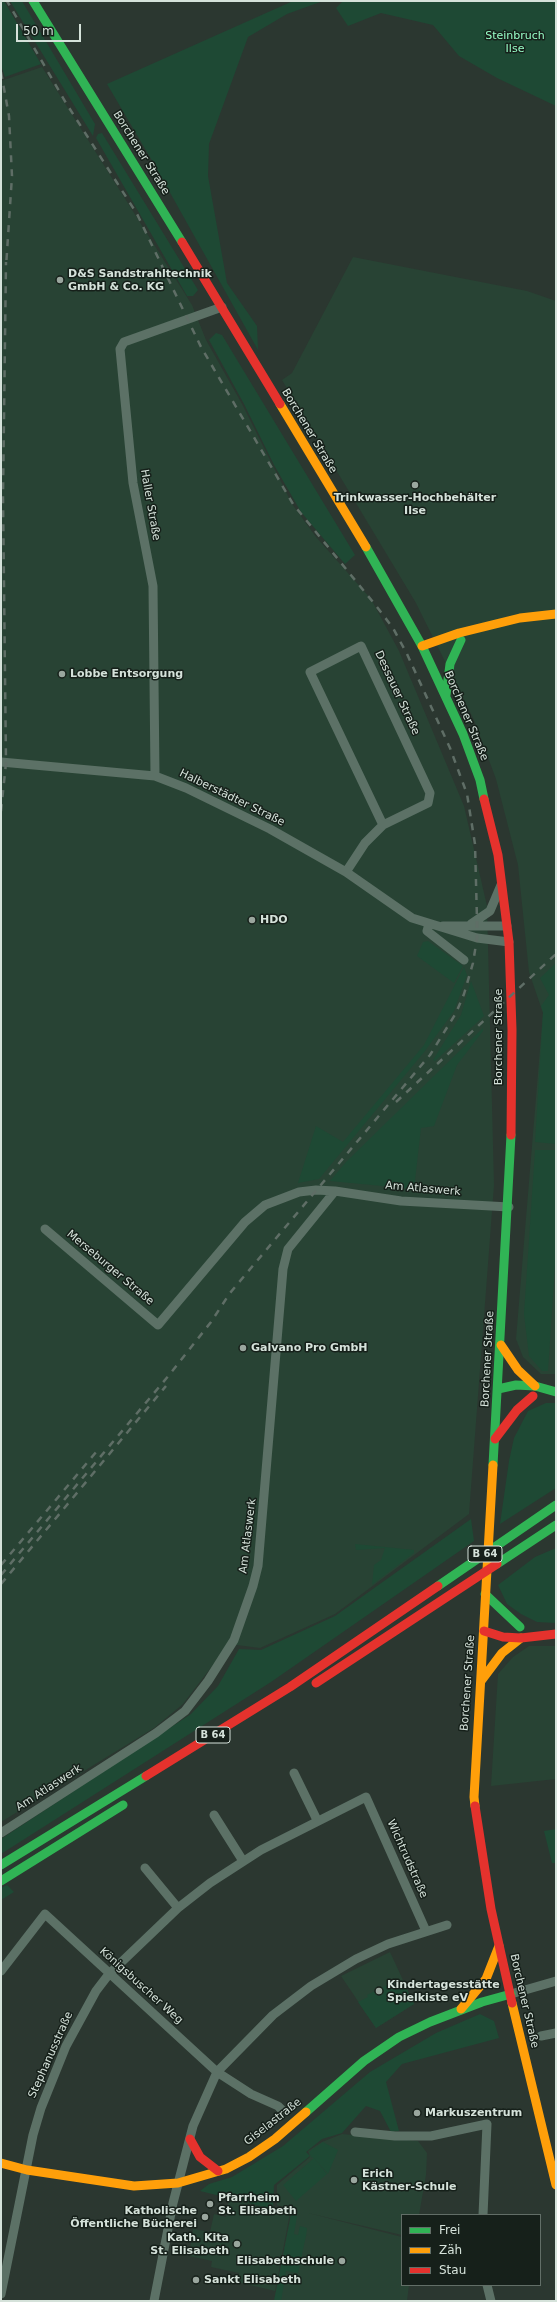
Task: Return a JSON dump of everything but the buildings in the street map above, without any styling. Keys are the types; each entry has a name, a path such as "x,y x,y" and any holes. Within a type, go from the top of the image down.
{"main road":[{"name":"Borchener Straße","path":"33,1 222,307 422,646 446,696 480,780 502,883 509,942 512,1053 509,1208 474,1797 483,1870 499,1946 556,2185"},
{"path":"422,646 459,633 477,630 520,618 556,614"},
{"path":"426,656 461,640 477,630"},
{"path":"446,696 450,664 461,640"},
{"path":"501,1345 518,1370 535,1386"},
{"path":"498,1389 507,1386 535,1386 553,1392"},
{"path":"498,1389 517,1395 533,1396 553,1392"},
{"path":"495,1439 517,1410 533,1396"},
{"name":"B 64","path":"1,1865 290,1687 452,1575 556,1506"},
{"name":"B 64","path":"311,1686 451,1595 556,1524"},
{"path":"515,1552 542,1541 556,1532"},
{"path":"485,1594 504,1614 520,1627"},
{"path":"484,1631 494,1628 520,1627 543,1634"},
{"path":"484,1631 503,1637 521,1638 543,1634 556,1634"},
{"path":"481,1681 502,1653 521,1638"},
{"path":"1,1880 129,1801"},
{"path":"460,2010 486,1979 499,1946"},
{"name":"Giselastraße","path":"1,2163 27,2170 134,2186 178,2183 218,2171 249,2157 275,2139 364,2061 399,2037 460,2010 511,1994"},
{"path":"190,2139 200,2157 218,2171"}],"street":[{"name":"Haller Straße","path":"155,776 153,586 133,483 120,349 124,342 222,307"},
{"name":"Dessauer Straße","path":"346,872 365,843 382,825 428,803 430,793 361,646 310,672 382,825"},
{"name":"Halberstädter Straße","path":"1,762 155,776 186,788 255,822 346,872 406,913 432,925 477,938 509,942"},
{"name":"Halberstädter Straße","path":"470,924 490,911 502,883"},
{"name":"Halberstädter Straße","path":"432,925 470,924 507,926"},
{"path":"432,925 427,931 464,960"},
{"name":"Am Atlaswerk","path":"158,1325 246,1222 265,1206 287,1195 316,1190 335,1191 401,1201 509,1208"},
{"name":"Am Atlaswerk","path":"1,1833 156,1733 184,1711 208,1681 234,1640 254,1583 258,1561 284,1258 288,1249 335,1191"},
{"name":"Merseburger Straße","path":"45,1229 158,1325"},
{"path":"294,1773 317,1820"},
{"name":"Stephanusstraße","path":"1,2294 37,2121 53,2076 81,2017 109,1974 178,1908 243,1861 317,1820 366,1797"},
{"name":"Wichtrudstraße","path":"366,1797 426,1931"},
{"path":"214,1815 243,1861"},
{"path":"146,1868 178,1908"},
{"name":"Königsbuscher Weg","path":"1,1971 45,1914 217,2072 251,2094 278,2106 283,2111"},
{"path":"154,2301 178,2183 193,2126 217,2072 263,2024 311,1986 356,1959 426,1931 447,1925"},
{"path":"511,1994 556,1981"},
{"path":"541,2036 556,2033"},
{"path":"355,2132 395,2136 431,2136 487,2124 483,2214"},
{"path":"487,2286 491,2301"}],"shaded area":[{"path":"42,67 192,305 206,340 242,404 292,504 316,537 371,599 399,651 464,806 487,906 494,1185 469,1514 335,1614 260,1648 229,1644 183,1704 154,1728 1,1822 1,81"},
{"path":"353,257 527,291 556,301 556,1374 541,1374 523,1357 516,1339 543,1013 529,972 518,865 496,779 474,720 416,603 282,380 292,373"},
{"path":"529,1646 556,1646 556,1779 491,1786 498,1674 513,1657"},
{"name":"Kindertagesstätte Spielkiste eV","path":"390,1952 414,2004 376,2028 341,1976"},
{"path":"342,2134 418,2141 427,2153 426,2175 419,2214 401,2214 401,2235 308,2213 401,2237 401,2286 409,2286 407,2301 274,2301 292,2209 277,2205 277,2185 310,2157 308,2151 322,2142"},
{"name":"Kath. Kita St. Elisabeth","path":"229,2199 290,2213 275,2291 237,2282 239,2273 211,2267 212,2261 189,2256 193,2229 210,2232 214,2214 226,2217"}],"green space":[{"path":"1,1 4,1 41,64 5,77 1,65"},
{"path":"10,1 22,1 95,124 93,136"},
{"path":"293,1 323,1 287,14 248,37 209,144 208,176 227,283 257,326 258,350 154,164 107,84"},
{"name":"Steinbruch Ilse","path":"343,1 556,1 556,106 497,78 459,56 433,25 381,13 348,26 336,8"},
{"path":"102,133 198,290 193,296 187,296 96,138 98,134"},
{"path":"216,333 222,335 355,555 345,564 301,512 274,465 244,404 209,340"},
{"path":"428,941 463,966 454,983 417,956 423,942"},
{"path":"556,963 556,1144 535,1142 543,1012 541,1006 549,995 540,978"},
{"path":"464,967 467,975 454,1011 425,1051 319,1179 298,1183 316,1126 343,1142 424,1045"},
{"path":"471,981 484,1016 435,1061 433,1060 461,1015"},
{"path":"483,1028 483,1031 457,1065 434,1126 421,1128 414,1189 330,1181 346,1162"},
{"path":"535,1150 556,1150 556,1250 548,1371 542,1371 529,1356 524,1314"},
{"path":"546,1403 556,1403 556,1488 500,1524 509,1461 514,1438 528,1411"},
{"path":"471,1519 474,1541 271,1682 1,1854 1,1839 191,1714 218,1686 239,1649 261,1650 335,1616"},
{"path":"355,1544 414,1550 414,1553 372,1585 374,1565 381,1560 385,1548 356,1550"},
{"path":"556,1548 556,1623 537,1622 521,1614 507,1604 498,1585 535,1557"},
{"path":"556,1829 556,1863 552,1863 544,1831"},
{"path":"7,1885 14,1892 1,1900 1,1888"},
{"path":"403,1981 414,2004 376,2028 358,2002 368,1997 367,1995 391,1983 393,1986"},
{"path":"480,2014 494,2021 499,2038 402,2064 386,2082 399,2131 391,2132 380,2111 366,2106 342,2133 322,2139 306,2152 310,2156 274,2185 273,2209 200,2191 209,2184 232,2177 283,2146 370,2072 436,2033"},
{"path":"323,2142 338,2150 328,2174 314,2158 311,2157 309,2152"},
{"path":"314,2158 327,2174 296,2201 283,2185"},
{"path":"291,2215 297,2216 294,2234 298,2235 300,2226 307,2228 306,2236 298,2273 286,2271 281,2301 274,2301"}],"railway":[{"path":"1,1575 170,1374 211,1322 230,1293 430,1055 456,1013 464,994 473,963 477,938 475,844 467,794 450,748 407,654 393,628 293,504 201,347 137,214 66,103 7,1"},
{"path":"1,72 9,116 12,176 6,267"},
{"path":"1,811 6,763 3,496 6,262"},
{"path":"396,1102 556,954"},
{"path":"1,1584 166,1386"},
{"path":"1,1565 97,1451"}],"traffic: fast":[{"path":"33,1 182,242"},
{"path":"366,547 422,646 463,734 480,780 484,799"},
{"path":"446,695 450,664 461,640"},
{"path":"493,1465 511,1135"},
{"path":"498,1389 516,1385 535,1386 556,1392"},
{"path":"438,1586 556,1505"},
{"path":"497,1564 556,1525"},
{"path":"485,1594 520,1627"},
{"path":"1,1865 146,1776"},
{"path":"1,1881 123,1805"},
{"path":"306,2112 364,2061 399,2037 430,2022 482,2002 511,1994"}],"traffic: slow":[{"path":"280,404 366,547"},
{"path":"422,646 459,633 520,618 556,614"},
{"path":"501,1345 518,1370 535,1386"},
{"path":"475,1806 474,1797 493,1465"},
{"path":"481,1681 502,1653 521,1638"},
{"path":"461,2009 486,1979 499,1946"},
{"path":"512,2003 556,2185"},
{"path":"1,2163 27,2170 134,2186 178,2183 226,2169 249,2157 275,2139 306,2112"}],"traffic: jam":[{"path":"182,242 280,404"},
{"path":"484,799 498,855 509,942 512,1030 511,1135"},
{"path":"495,1439 517,1410 533,1396"},
{"path":"316,1683 497,1564"},
{"path":"146,1776 290,1687 438,1586"},
{"path":"484,1631 503,1637 521,1638 556,1634"},
{"path":"475,1806 491,1909 512,2003"},
{"path":"190,2139 200,2157 218,2171"}],"place":[{"name":"D&S Sandstrahltechnik GmbH & Co. KG","path":"60,280"},
{"name":"Trinkwasser-Hochbehälter Ilse","path":"415,485"},
{"name":"Lobbe Entsorgung","path":"62,674"},
{"name":"HDO","path":"252,920"},
{"name":"Galvano Pro GmbH","path":"243,1348"},
{"name":"Kindertagesstätte Spielkiste eV","path":"379,1991"},
{"name":"Markuszentrum","path":"417,2113"},
{"name":"Erich Kästner-Schule","path":"354,2180"},
{"name":"Pfarrheim St. Elisabeth","path":"210,2204"},
{"name":"Katholische Öffentliche Bücherei","path":"205,2217"},
{"name":"Kath. Kita St. Elisabeth","path":"237,2244"},
{"name":"Elisabethschule","path":"342,2261"},
{"name":"Sankt Elisabeth","path":"196,2280"}]}
